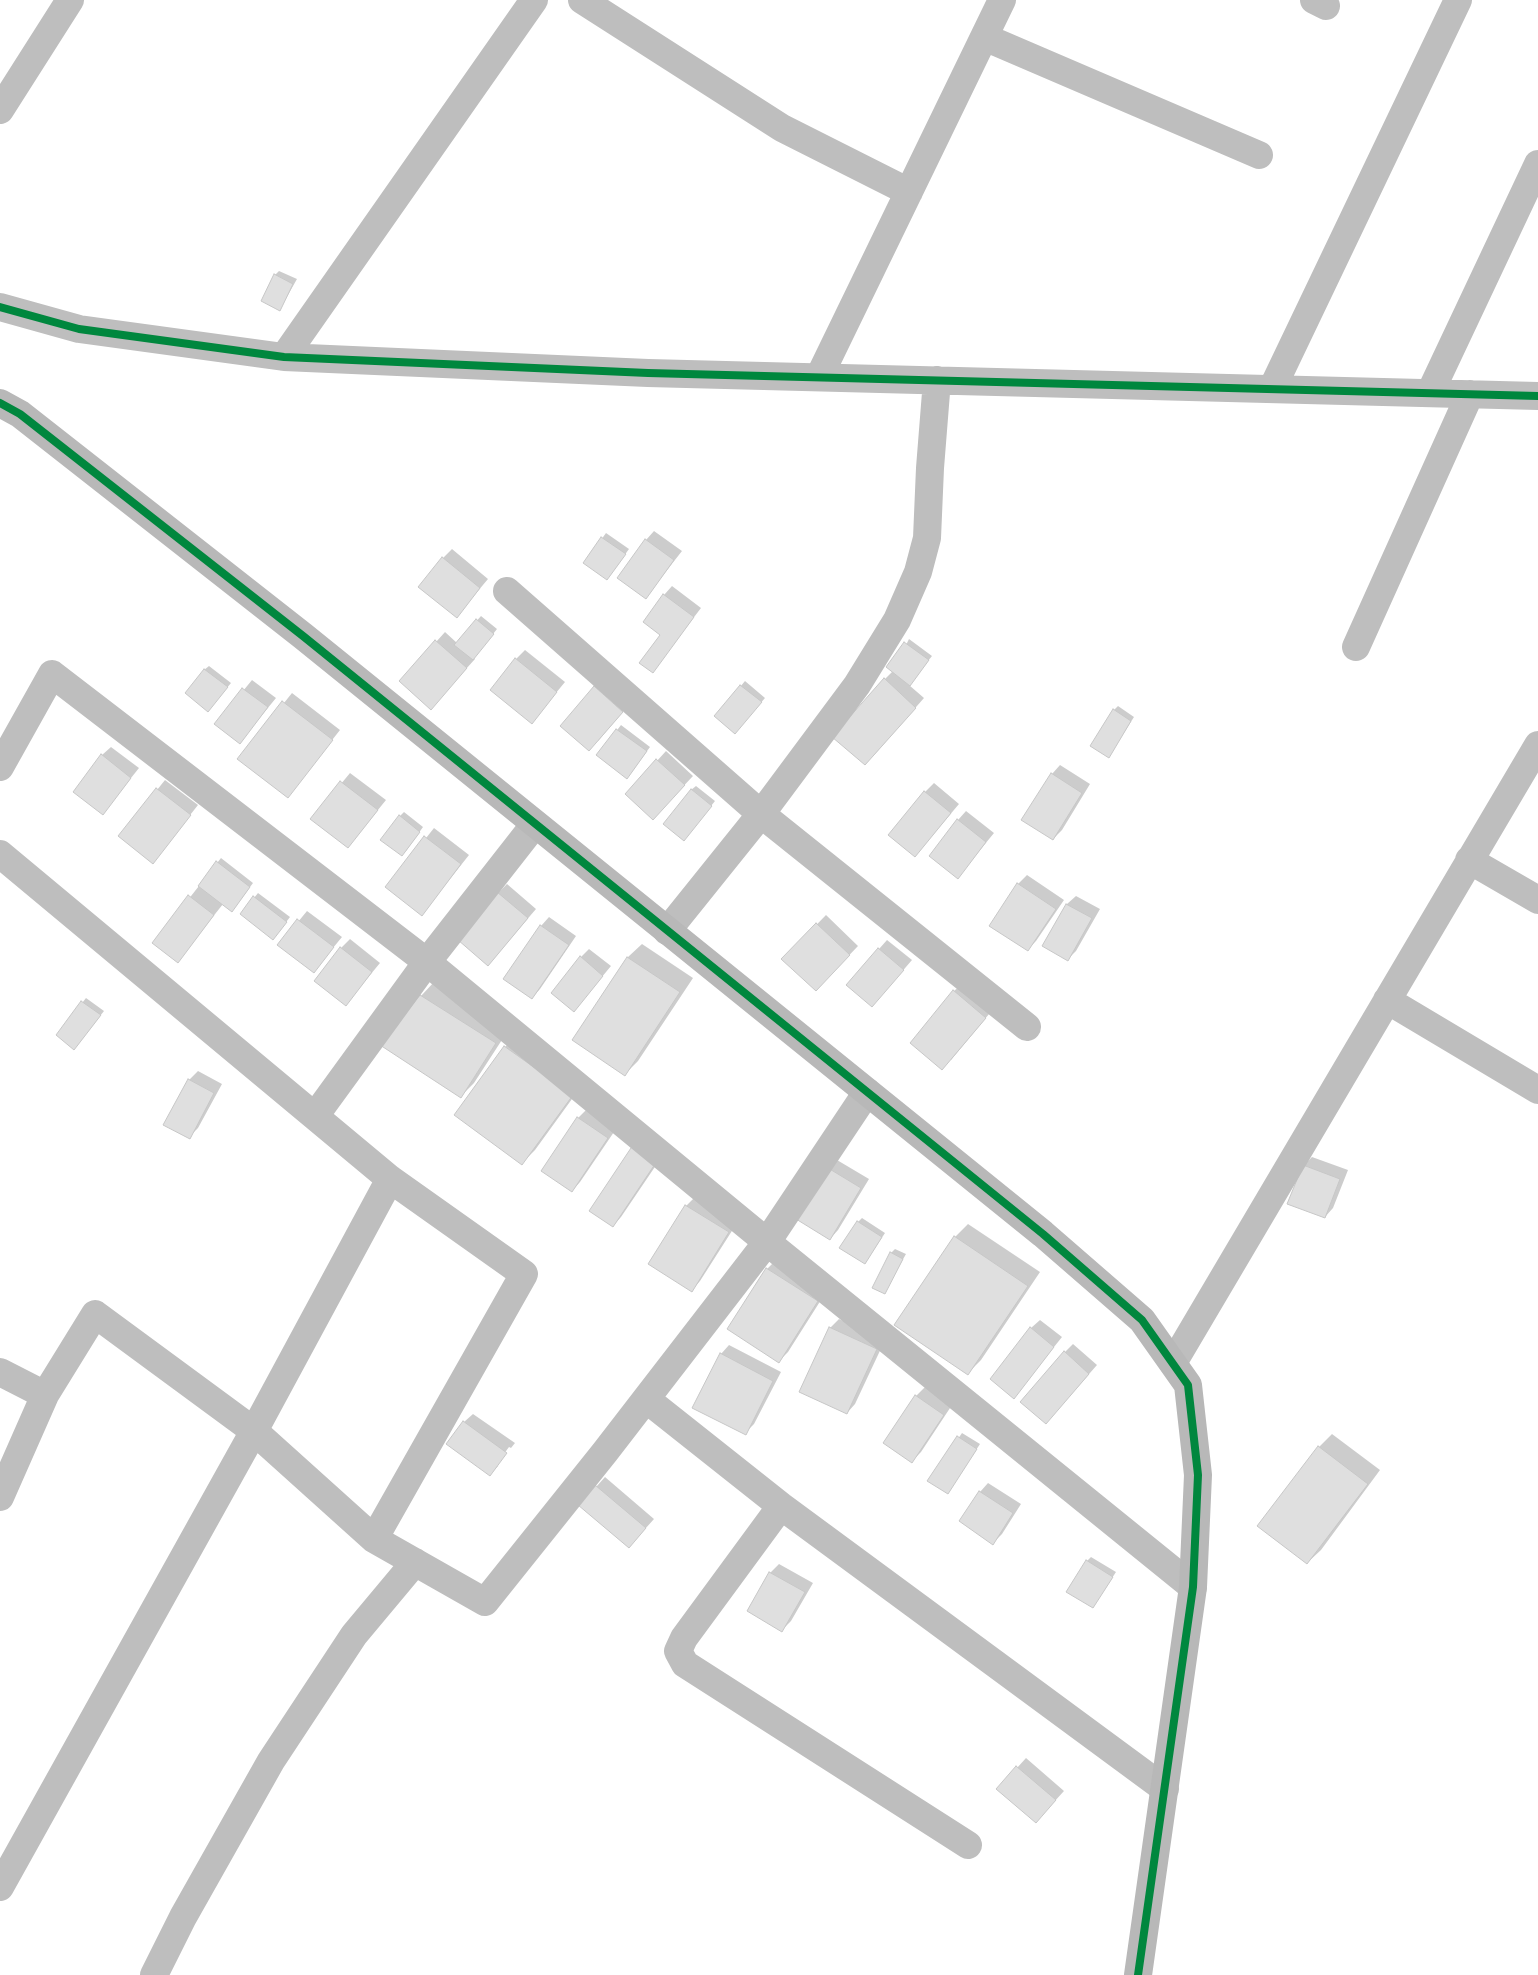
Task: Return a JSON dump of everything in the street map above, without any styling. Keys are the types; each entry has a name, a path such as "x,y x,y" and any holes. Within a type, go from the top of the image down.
{"street":[{"path":"0,110 70,0"},
{"path":"284,357 534,0"},
{"path":"582,0 782,128 909,192"},
{"path":"819,377 1002,0"},
{"path":"1272,389 1458,0"},
{"path":"984,37 1259,155"},
{"path":"1430,393 1538,164"},
{"path":"0,307 79,329 284,357 648,373 1538,396"},
{"path":"667,931 762,814 857,686 897,620 918,572 927,538 937,380"},
{"path":"1356,648 1470,394"},
{"path":"0,403 20,414 303,636 1043,1234 1142,1320 1188,1385 1198,1475 1193,1587 1138,1975"},
{"path":"507,591 762,814 1027,1027"},
{"path":"0,767 52,674 427,962 767,1242 1193,1587"},
{"path":"1173,1364 1538,745"},
{"path":"315,1116 427,962 535,824"},
{"path":"0,854 390,1179 524,1274 374,1539"},
{"path":"1470,860 1538,900"},
{"path":"1387,1000 1538,1090"},
{"path":"0,1497 45,1395 95,1314 254,1431 374,1539 485,1602 646,1399 767,1242 867,1092"},
{"path":"0,1887 254,1431 390,1179"},
{"path":"0,1372 45,1395"},
{"path":"646,1399 781,1506 1165,1789"},
{"path":"781,1506 684,1638 678,1651 685,1664 968,1845"},
{"path":"154,1975 183,1917 271,1761 354,1635 415,1562"}],"building":[{"path":"274,274 293,284 280,311 261,301"},
{"path":"601,537 626,554 607,580 583,563"},
{"path":"645,539 674,560 646,599 617,578"},
{"path":"442,557 480,588 457,618 418,587"},
{"path":"663,594 694,617 653,673 639,663 660,635 643,622"},
{"path":"476,619 494,634 473,660 454,645"},
{"path":"435,640 467,668 431,710 399,681"},
{"path":"904,642 929,660 910,686 886,667"},
{"path":"515,658 557,692 532,724 490,690"},
{"path":"204,669 228,687 208,712 185,693"},
{"path":"884,678 916,708 865,765 832,737"},
{"path":"740,685 762,702 735,734 714,716"},
{"path":"594,686 623,712 589,751 560,726"},
{"path":"242,688 268,707 240,744 214,724"},
{"path":"282,701 333,740 288,798 237,759"},
{"path":"1113,709 1131,721 1109,758 1090,746"},
{"path":"616,729 647,751 627,779 596,755"},
{"path":"101,754 131,778 103,815 73,792"},
{"path":"656,759 685,785 653,820 625,794"},
{"path":"1051,773 1082,793 1053,840 1021,820"},
{"path":"340,781 378,810 348,848 310,819"},
{"path":"156,788 191,815 153,864 118,836"},
{"path":"691,789 712,806 684,841 663,824"},
{"path":"924,791 951,813 915,857 888,835"},
{"path":"399,815 420,832 402,856 380,840"},
{"path":"957,819 986,842 958,879 929,856"},
{"path":"424,836 461,864 422,916 385,887"},
{"path":"216,861 250,887 232,912 198,886"},
{"path":"1017,883 1056,909 1028,951 989,926"},
{"path":"497,892 528,918 488,966 458,940"},
{"path":"188,895 214,915 178,963 152,943"},
{"path":"253,896 287,922 273,940 240,914"},
{"path":"1066,904 1092,918 1068,961 1042,946"},
{"path":"297,919 334,947 314,973 277,945"},
{"path":"816,923 850,955 816,991 781,959"},
{"path":"540,925 569,945 532,999 503,979"},
{"path":"340,947 372,972 346,1006 314,981"},
{"path":"878,948 904,970 872,1007 846,985"},
{"path":"580,956 603,976 574,1012 551,993"},
{"path":"627,957 680,992 625,1076 572,1040"},
{"path":"953,990 986,1018 942,1070 910,1043"},
{"path":"420,995 496,1043 461,1098 380,1045"},
{"path":"81,1001 101,1015 74,1050 56,1035"},
{"path":"504,1046 573,1095 522,1165 454,1115"},
{"path":"188,1079 214,1093 190,1139 163,1125"},
{"path":"577,1117 608,1138 572,1192 541,1171"},
{"path":"633,1145 657,1161 613,1227 589,1211"},
{"path":"1303,1165 1340,1179 1325,1218 1287,1204"},
{"path":"828,1168 861,1188 830,1240 796,1219"},
{"path":"685,1205 729,1232 692,1292 648,1264"},
{"path":"857,1221 882,1237 865,1264 839,1248"},
{"path":"954,1236 1028,1286 968,1375 894,1325"},
{"path":"890,1252 903,1259 885,1294 872,1288"},
{"path":"766,1268 818,1301 779,1363 727,1329"},
{"path":"829,1327 877,1349 847,1414 799,1392"},
{"path":"1030,1327 1054,1347 1014,1399 990,1379"},
{"path":"1064,1351 1089,1374 1046,1424 1020,1402"},
{"path":"720,1353 773,1381 746,1435 692,1408"},
{"path":"915,1395 944,1415 912,1463 883,1443"},
{"path":"463,1421 507,1453 490,1476 446,1444"},
{"path":"957,1436 977,1449 948,1494 927,1481"},
{"path":"1318,1446 1368,1484 1307,1564 1257,1526"},
{"path":"595,1485 646,1528 629,1548 578,1505"},
{"path":"979,1491 1013,1513 993,1545 959,1521"},
{"path":"1086,1560 1113,1577 1093,1608 1066,1592"},
{"path":"769,1572 805,1592 782,1632 747,1611"},
{"path":"1016,1766 1056,1800 1036,1823 996,1789"}],"cycle path":[{"path":"0,307 79,329 284,357 648,373 1538,396"},
{"path":"0,403 20,414 303,636 1043,1234 1142,1320 1188,1385 1198,1475 1193,1587 1138,1975"}]}
